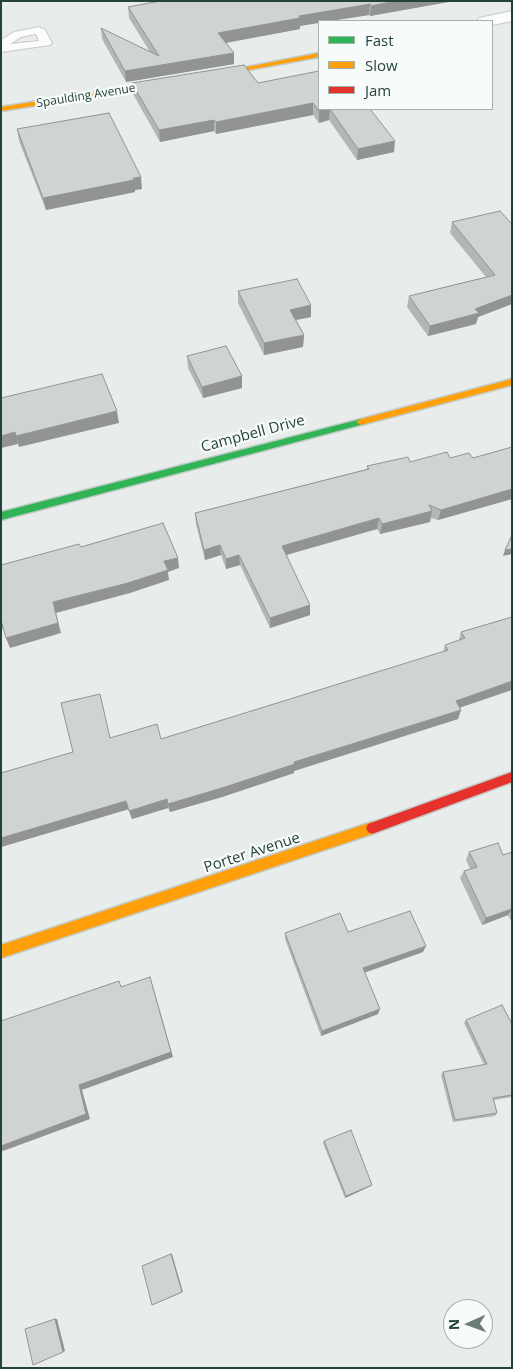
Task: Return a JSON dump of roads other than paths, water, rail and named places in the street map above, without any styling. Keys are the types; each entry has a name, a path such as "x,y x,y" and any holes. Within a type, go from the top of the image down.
{"street":[{"path":"490,20 512,16"},
{"name":"Spaulding Avenue","path":"1,110 318,55"},
{"name":"Campbell Drive","path":"1,516 512,382"},
{"name":"Porter Avenue","path":"1,952 327,844 512,777"}]}
